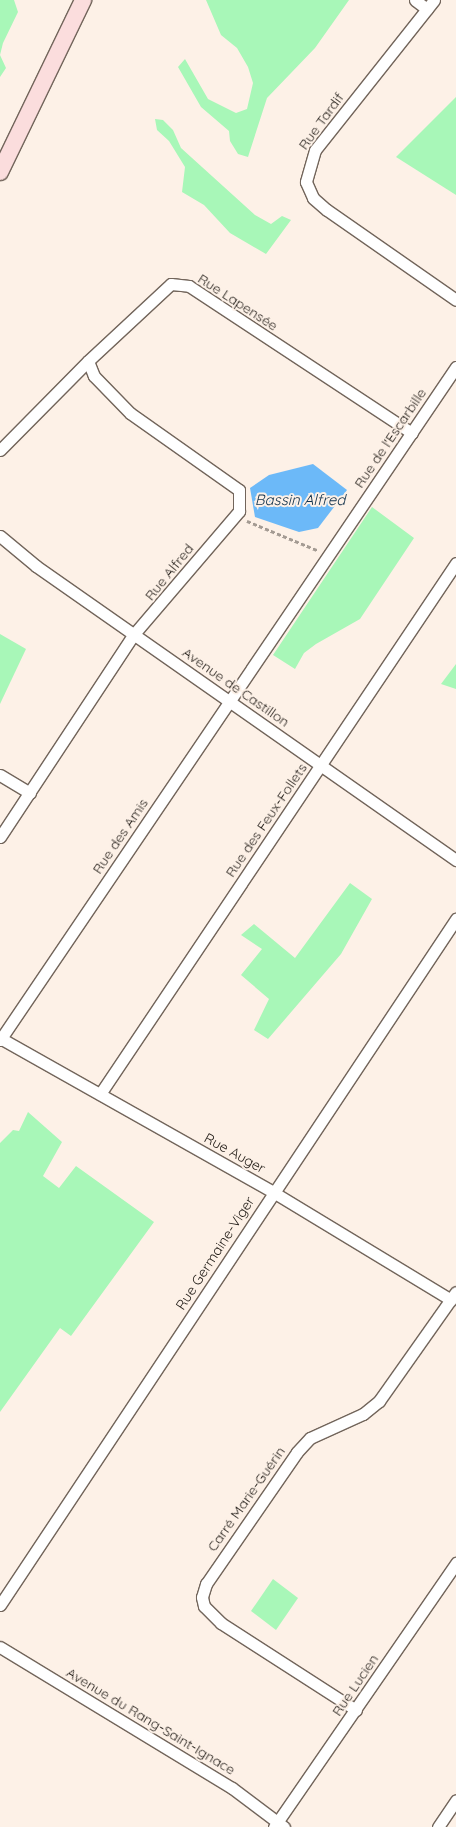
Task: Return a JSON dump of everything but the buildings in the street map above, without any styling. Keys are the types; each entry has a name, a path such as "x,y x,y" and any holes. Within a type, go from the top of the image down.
{"street":[{"path":"0,172 83,0"},
{"path":"416,0 430,4"},
{"name":"Rue Tardif","path":"430,4 315,150 306,182 313,198 327,210 456,300"},
{"name":"Rue Lapensée","path":"0,450 88,360 171,284 189,286 412,432"},
{"path":"88,360 94,376 130,413 239,490 239,511"},
{"name":"Rue de l'Escarbille","path":"265,649 456,367"},
{"name":"Rue Alfred","path":"0,837 134,634 239,511"},
{"name":"Avenue de Castillon","path":"0,536 134,634 456,860"},
{"name":"Rue des Feux-Follets","path":"100,1094 456,563"},
{"name":"Rue des Amis","path":"0,1039 265,649"},
{"path":"0,775 30,793"},
{"name":"Rue Germaine-Viger","path":"0,1605 456,919"},
{"name":"Rue Auger","path":"0,1039 273,1192 453,1296"},
{"name":"Carré Marie-Guérin","path":"356,1710 222,1622 204,1606 202,1596 206,1584 297,1452 310,1438 363,1414 378,1401 453,1296"},
{"name":"Rue Lucien","path":"279,1826 456,1563"},
{"name":"Avenue du Rang-Saint-Ignace","path":"0,1647 232,1788 279,1826"},
{"path":"438,1827 456,1800"}],"path":[{"path":"239,511 243,520 259,524 272,533 330,554"}],"green space":[{"path":"0,0 14,0 18,12 3,43 0,55"},
{"path":"206,0 349,0 315,48 267,98 248,157 238,154 230,141 229,131 201,107 178,67 185,59 208,99 236,113 247,109 253,83 248,67 237,48 221,35"},
{"path":"0,55 6,68 0,77"},
{"path":"456,97 456,195 396,157"},
{"path":"155,119 163,120 173,130 181,148 255,215 271,224 282,216 291,220 266,254 230,233 204,205 182,192 185,167 169,141 157,130"},
{"path":"372,507 414,538 360,619 304,653 295,669 273,655"},
{"path":"0,634 26,649 0,704"},
{"path":"456,664 456,689 441,684"},
{"path":"350,883 372,899 341,954 268,1039 254,1030 269,999 241,975 262,949 241,935 254,924 295,958"},
{"path":"28,1112 62,1142 43,1176 59,1188 76,1166 154,1222 71,1336 60,1328 0,1412 0,1143 13,1130 19,1131"},
{"path":"273,1579 298,1598 276,1630 251,1611"}],"water":[{"name":"Bassin Alfred","path":"313,464 347,490 318,528 299,532 255,517 250,488 269,475"}]}
